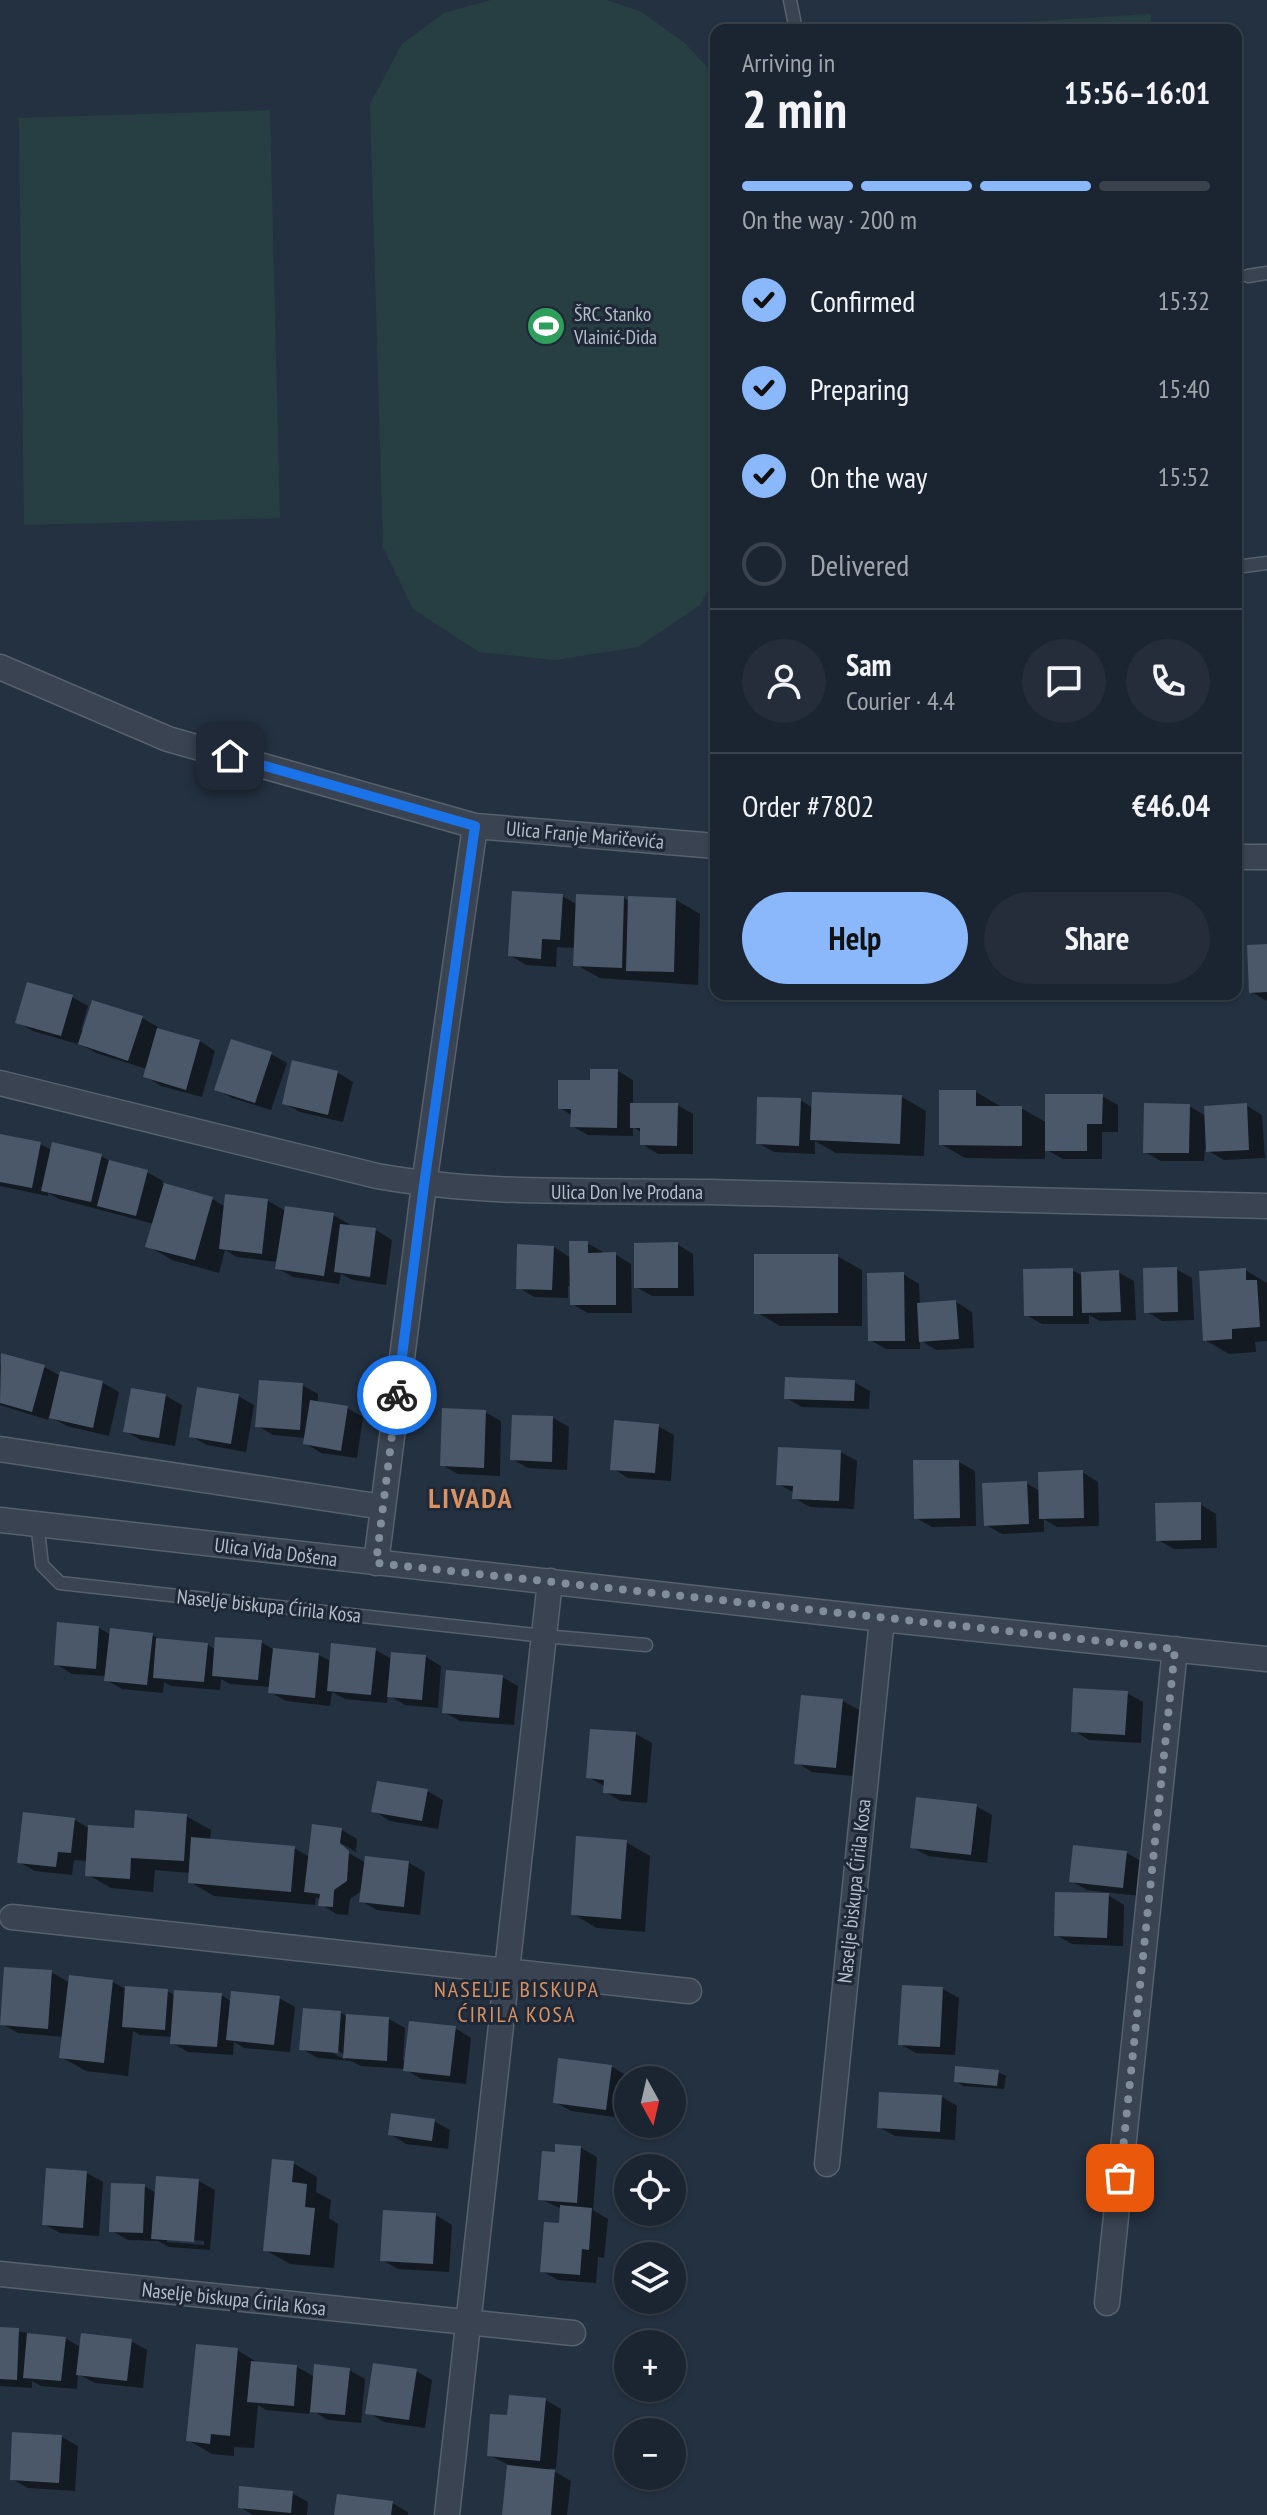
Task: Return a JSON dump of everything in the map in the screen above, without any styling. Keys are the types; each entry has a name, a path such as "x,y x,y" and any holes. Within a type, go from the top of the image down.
{"street":[{"name":"Ulica Franje Maričevića","path":"0,667 168,739 475,826 710,846"},
{"path":"376,1563 424,1185 475,826"},
{"path":"1242,857 1267,857"},
{"name":"Ulica Don Ive Prodana","path":"0,1083 424,1185 509,1192 706,1192 1267,1206"},
{"path":"0,1449 383,1507"},
{"name":"Ulica Vida Došena","path":"0,1520 1267,1659"},
{"path":"447,2515 550,1581"},
{"name":"Naselje biskupa Ćirila Kosa","path":"827,2164 882,1619"},
{"path":"1107,2303 1175,1649"},
{"path":"12,1917 689,1991"},
{"name":"Naselje biskupa Ćirila Kosa","path":"0,2274 573,2333"}],"lane":[{"path":"790,0 795,24"},
{"path":"1248,276 1267,273"},
{"path":"1242,566 1267,563"},
{"name":"Naselje biskupa Ćirila Kosa","path":"37,1523 42,1565 60,1583 646,1645"}],"green space":[{"name":"ŠRC Stanko Vlainić-Dida","path":"491,0 607,0 640,11 685,43 710,70 710,588 700,605 638,647 555,660 479,652 413,609 383,547 370,104 402,44 444,13"},
{"path":"1151,14 1151,24 988,24"},
{"path":"270,110 280,518 24,525 19,118"}],"building":[{"path":"512,891 563,894 560,940 542,939 541,959 508,956"},
{"path":"576,894 624,896 622,968 573,966"},
{"path":"628,896 676,898 674,972 626,971"},
{"path":"1267,944 1267,992 1249,993 1247,945"},
{"path":"27,982 73,995 61,1036 15,1023"},
{"path":"92,1000 143,1016 128,1061 78,1044"},
{"path":"157,1028 200,1040 186,1090 143,1077"},
{"path":"231,1039 272,1052 255,1103 214,1090"},
{"path":"292,1060 338,1071 328,1115 282,1104"},
{"path":"590,1069 618,1069 617,1128 570,1127 571,1109 558,1109 558,1080 590,1080"},
{"path":"939,1090 976,1090 976,1106 1022,1106 1022,1146 939,1145"},
{"path":"812,1092 902,1095 900,1144 810,1140"},
{"path":"1045,1094 1103,1094 1102,1124 1087,1124 1087,1151 1045,1151"},
{"path":"757,1097 801,1098 799,1146 756,1144"},
{"path":"630,1103 678,1103 677,1146 640,1145 640,1128 630,1128"},
{"path":"1144,1103 1190,1104 1189,1153 1143,1153"},
{"path":"1247,1103 1249,1150 1206,1152 1204,1106"},
{"path":"0,1134 41,1142 32,1188 0,1182"},
{"path":"52,1142 102,1154 91,1202 41,1191"},
{"path":"109,1160 148,1170 136,1216 97,1206"},
{"path":"164,1183 213,1197 195,1260 145,1247"},
{"path":"225,1194 268,1199 262,1254 219,1249"},
{"path":"285,1206 334,1213 324,1276 275,1269"},
{"path":"340,1224 376,1228 370,1277 334,1272"},
{"path":"569,1241 588,1241 588,1253 616,1252 616,1305 570,1305"},
{"path":"678,1242 678,1288 634,1288 634,1243"},
{"path":"517,1244 554,1246 552,1290 516,1289"},
{"path":"754,1254 838,1254 838,1313 754,1314"},
{"path":"1177,1267 1178,1312 1144,1313 1143,1268"},
{"path":"1073,1268 1073,1316 1024,1316 1023,1269"},
{"path":"1246,1268 1246,1280 1257,1280 1260,1327 1232,1329 1232,1339 1203,1341 1199,1271"},
{"path":"1119,1270 1121,1312 1082,1313 1081,1272"},
{"path":"904,1272 905,1341 868,1341 867,1273"},
{"path":"956,1300 959,1339 919,1342 917,1303"},
{"path":"1,1353 45,1365 32,1412 0,1403"},
{"path":"60,1371 103,1381 93,1428 49,1418"},
{"path":"785,1377 855,1380 854,1401 784,1399"},
{"path":"259,1380 303,1383 300,1430 255,1427"},
{"path":"197,1387 239,1394 231,1444 189,1437"},
{"path":"131,1388 166,1394 159,1438 123,1432"},
{"path":"310,1400 348,1406 341,1451 303,1444"},
{"path":"442,1408 486,1410 484,1468 440,1466"},
{"path":"512,1415 553,1416 552,1462 510,1460"},
{"path":"614,1420 659,1424 655,1473 610,1470"},
{"path":"778,1447 841,1450 839,1501 792,1499 793,1486 776,1485"},
{"path":"913,1460 959,1460 960,1518 914,1519"},
{"path":"1083,1470 1084,1518 1039,1519 1038,1472"},
{"path":"1027,1481 1029,1524 984,1526 982,1483"},
{"path":"1201,1502 1201,1540 1156,1541 1155,1503"},
{"path":"57,1622 99,1626 96,1669 54,1665"},
{"path":"110,1628 153,1633 147,1685 104,1681"},
{"path":"215,1637 262,1640 258,1680 212,1676"},
{"path":"156,1638 208,1643 204,1682 153,1678"},
{"path":"331,1643 376,1648 371,1695 327,1691"},
{"path":"273,1648 319,1653 315,1698 268,1693"},
{"path":"391,1652 426,1655 422,1700 387,1697"},
{"path":"446,1670 503,1675 499,1718 442,1713"},
{"path":"1073,1688 1128,1691 1125,1735 1071,1732"},
{"path":"801,1695 843,1699 836,1768 794,1764"},
{"path":"590,1729 636,1732 631,1795 603,1793 604,1780 586,1778"},
{"path":"377,1781 428,1789 422,1821 371,1812"},
{"path":"916,1797 977,1804 971,1855 910,1848"},
{"path":"135,1810 187,1814 184,1861 131,1858 130,1879 85,1876 88,1825 134,1828"},
{"path":"23,1812 75,1818 71,1853 58,1852 56,1867 17,1863"},
{"path":"312,1824 342,1828 340,1843 349,1851 347,1881 334,1890 333,1907 318,1906 320,1894 304,1892"},
{"path":"576,1836 627,1840 621,1919 571,1915"},
{"path":"191,1837 295,1846 291,1892 188,1883"},
{"path":"1073,1845 1127,1851 1123,1888 1069,1882"},
{"path":"365,1856 409,1861 404,1907 359,1902"},
{"path":"1055,1892 1109,1893 1107,1938 1054,1936"},
{"path":"4,1967 52,1970 48,2029 0,2025"},
{"path":"69,1975 113,1980 104,2063 59,2058"},
{"path":"902,1985 943,1987 940,2047 898,2045"},
{"path":"125,1986 168,1989 165,2030 122,2027"},
{"path":"174,1990 222,1993 217,2047 170,2044"},
{"path":"231,1991 280,1996 274,2045 226,2040"},
{"path":"303,2008 341,2011 338,2053 299,2050"},
{"path":"346,2014 389,2017 387,2061 343,2058"},
{"path":"409,2021 456,2026 450,2076 403,2071"},
{"path":"558,2058 612,2065 606,2110 553,2103"},
{"path":"955,2066 999,2070 997,2086 954,2082"},
{"path":"879,2092 942,2095 940,2132 877,2128"},
{"path":"391,2113 435,2119 432,2141 388,2135"},
{"path":"555,2144 581,2146 577,2203 538,2200 542,2151 555,2152"},
{"path":"272,2159 294,2161 292,2182 307,2184 305,2207 315,2208 310,2255 263,2251"},
{"path":"46,2168 87,2171 83,2228 42,2225"},
{"path":"156,2176 199,2179 194,2242 151,2239"},
{"path":"111,2183 145,2184 143,2233 109,2232"},
{"path":"560,2205 592,2208 589,2250 582,2249 580,2275 540,2272 544,2222 559,2223"},
{"path":"383,2210 436,2213 433,2264 380,2261"},
{"path":"0,2327 19,2328 17,2380 0,2379"},
{"path":"27,2333 66,2337 61,2381 23,2378"},
{"path":"81,2333 132,2339 127,2381 76,2375"},
{"path":"196,2344 238,2348 230,2436 211,2434 210,2444 186,2441"},
{"path":"251,2361 297,2365 294,2406 247,2402"},
{"path":"373,2363 417,2369 409,2420 365,2414"},
{"path":"314,2364 350,2368 345,2415 310,2412"},
{"path":"509,2395 546,2398 540,2461 487,2456 490,2414 507,2415"},
{"path":"12,2432 62,2435 59,2483 10,2480"},
{"path":"507,2465 555,2470 551,2515 502,2515"},
{"path":"239,2486 293,2491 291,2513 238,2508"},
{"path":"337,2494 393,2501 391,2515 334,2515"}],"way so far":[{"path":"397,1395 376,1563 1175,1649 1120,2178"}],"place":[{"name":"ŠRC Stanko Vlainić-Dida","path":"546,326"}],"district":[{"name":"LIVADA","path":"471,1497"},
{"name":"NASELJE BISKUPA ĆIRILA KOSA","path":"517,2002"}],"route":[{"path":"230,756 475,826 397,1395"}]}
